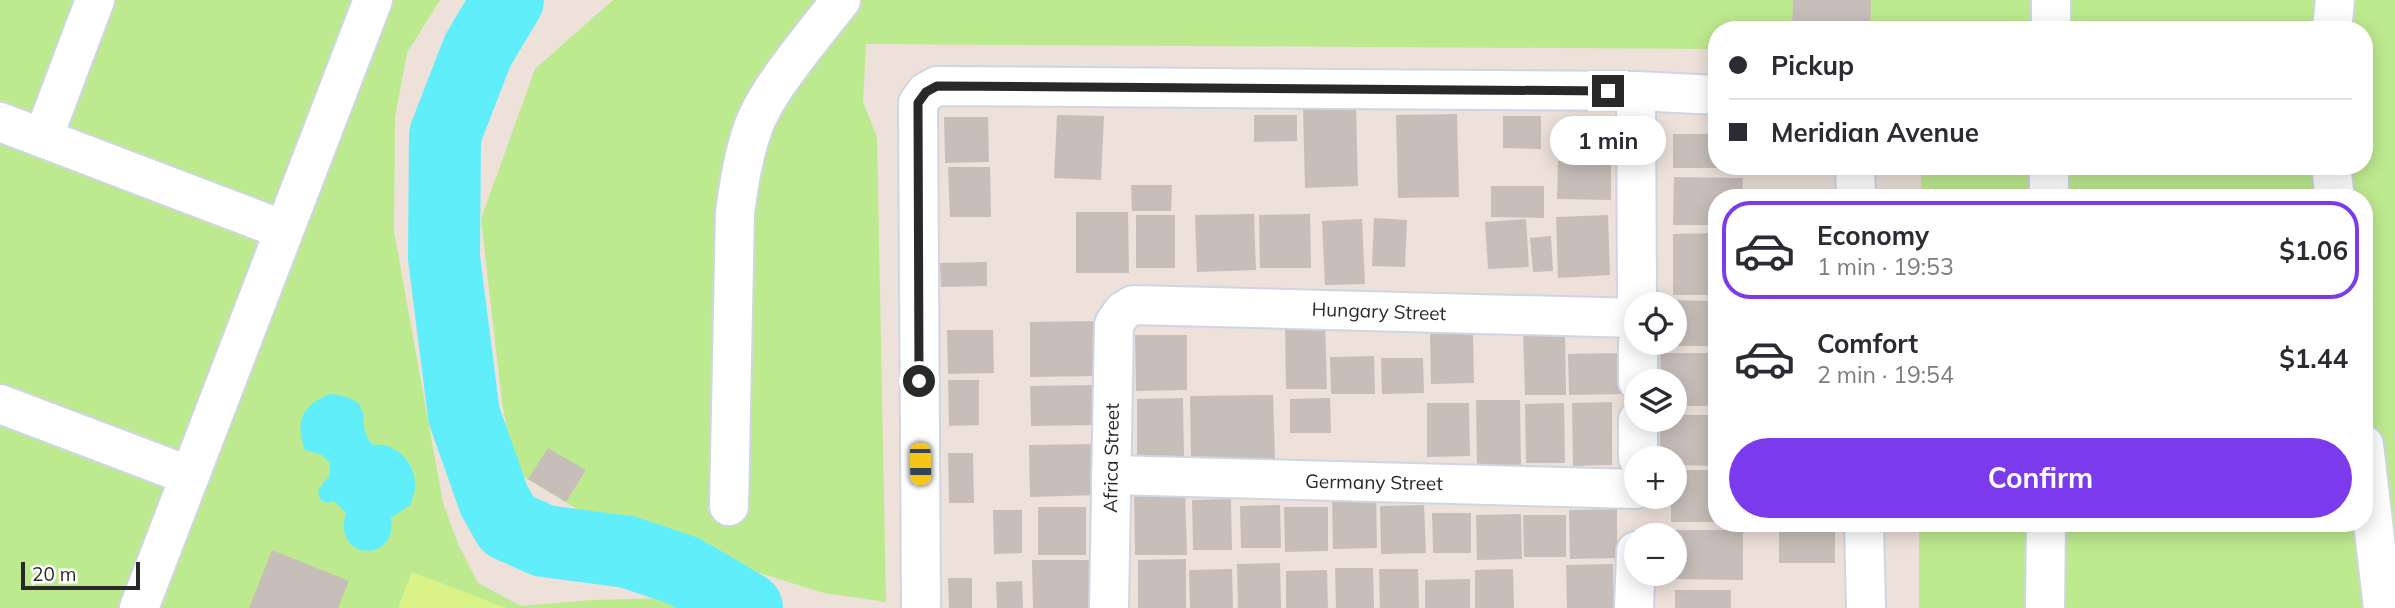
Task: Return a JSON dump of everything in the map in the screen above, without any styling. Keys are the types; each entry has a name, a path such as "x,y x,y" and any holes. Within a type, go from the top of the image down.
{"street":[{"path":"43,138 95,0"},
{"path":"139,608 373,0"},
{"path":"729,506 735,213 742,167 753,126 775,88 841,0"},
{"path":"2050,0 2051,21"},
{"path":"2333,21 2335,0"},
{"path":"921,608 918,103 926,92 937,86 1708,95"},
{"path":"1636,92 1637,292"},
{"path":"0,122 284,230"},
{"name":"Hungary Street","path":"1123,311 1133,304 1624,318"},
{"name":"Africa Street","path":"1109,608 1114,324 1123,311"},
{"path":"0,404 190,476"},
{"name":"Germany Street","path":"1111,475 1624,489"},
{"path":"2373,522 2383,608"},
{"path":"1864,532 1866,608"},
{"path":"2045,608 2046,532"},
{"path":"1634,608 1635,586"}],"green space":[{"path":"0,0 440,0 407,53 395,117 394,231 443,503 458,544 478,583 521,606 592,600 670,598 687,608 0,608"},
{"path":"613,0 2395,0 2395,608 1919,608 1919,532 2373,532 2373,189 1921,189 1921,175 2373,175 2373,21 1708,21 1708,49 866,44 863,102 877,137 886,602 824,593 602,524 514,471 502,402 481,219 535,69"},
{"path":"412,572 506,608 398,608"}],"water":[{"path":"330,394 356,401 361,407 367,437 373,445 390,447 397,451 404,456 413,471 415,488 410,505 391,518 390,533 385,544 376,549 366,551 355,548 344,529 346,513 334,501 327,503 320,499 318,490 330,475 330,463 322,455 305,450 302,440 303,416 312,404"}],"building":[{"path":"1793,0 1871,0 1870,21 1792,21"},
{"path":"1356,106 1358,186 1305,188 1303,107"},
{"path":"1457,114 1459,197 1398,198 1396,115"},
{"path":"1057,115 1104,116 1101,180 1054,178"},
{"path":"1254,115 1297,115 1297,141 1254,142"},
{"path":"1503,116 1541,116 1541,149 1503,148"},
{"path":"944,117 988,117 989,162 945,163"},
{"path":"1673,134 1708,134 1708,168 1673,168"},
{"path":"1558,161 1611,162 1611,200 1557,199"},
{"path":"948,167 990,167 991,217 950,217"},
{"path":"1674,177 1743,178 1742,189 1708,189 1708,225 1673,225"},
{"path":"1131,185 1172,185 1171,211 1132,211"},
{"path":"1491,186 1544,186 1544,218 1491,217"},
{"path":"1076,212 1128,212 1129,273 1076,273"},
{"path":"1254,214 1256,270 1197,272 1195,215"},
{"path":"1310,214 1311,268 1260,268 1259,215"},
{"path":"1136,215 1175,215 1175,268 1136,268"},
{"path":"1608,215 1610,275 1558,278 1556,217"},
{"path":"1374,218 1407,220 1405,267 1372,266"},
{"path":"1362,219 1365,284 1325,285 1322,221"},
{"path":"1526,219 1529,267 1488,269 1485,222"},
{"path":"1708,233 1708,295 1673,292 1673,234"},
{"path":"1551,236 1553,271 1533,272 1530,238"},
{"path":"987,262 987,286 941,287 940,263"},
{"path":"1687,300 1708,301 1708,346 1687,346"},
{"path":"1101,321 1102,376 1030,377 1030,322"},
{"path":"1325,322 1327,389 1286,389 1285,323"},
{"path":"1523,329 1565,329 1566,395 1525,395"},
{"path":"947,330 993,330 994,373 948,374"},
{"path":"1473,333 1474,383 1431,384 1430,334"},
{"path":"1135,335 1187,335 1187,390 1136,391"},
{"path":"1622,353 1623,394 1569,395 1568,354"},
{"path":"1708,353 1708,406 1687,406 1687,369 1661,369 1660,355"},
{"path":"1374,356 1375,394 1331,394 1330,357"},
{"path":"1381,358 1423,358 1424,393 1382,394"},
{"path":"948,380 979,380 979,425 949,426"},
{"path":"1100,385 1100,425 1031,426 1030,386"},
{"path":"1273,395 1275,460 1191,459 1190,396"},
{"path":"1183,398 1184,456 1137,457 1137,399"},
{"path":"1330,398 1331,433 1290,433 1290,399"},
{"path":"1476,400 1520,400 1521,466 1477,467"},
{"path":"1612,402 1612,465 1573,466 1572,403"},
{"path":"1427,403 1469,403 1470,456 1427,457"},
{"path":"1564,403 1565,463 1526,463 1525,404"},
{"path":"1687,415 1708,415 1708,466 1687,465 1687,446 1660,446 1660,432 1687,432"},
{"path":"1097,444 1098,495 1030,497 1029,445"},
{"path":"548,448 586,470 566,502 528,479"},
{"path":"948,453 973,453 974,503 949,503"},
{"path":"1687,470 1708,470 1708,522 1671,522 1671,509 1687,509"},
{"path":"1185,489 1187,555 1135,555 1134,490"},
{"path":"1332,491 1376,491 1377,548 1333,549"},
{"path":"1231,499 1232,550 1193,550 1192,500"},
{"path":"1280,505 1281,548 1241,548 1240,506"},
{"path":"1424,505 1426,553 1381,554 1380,506"},
{"path":"1038,507 1086,507 1086,555 1038,555"},
{"path":"1284,507 1328,507 1328,551 1285,552"},
{"path":"1617,509 1617,558 1570,559 1569,510"},
{"path":"993,510 1022,510 1022,553 994,554"},
{"path":"1432,513 1471,513 1471,553 1433,553"},
{"path":"1521,514 1522,559 1477,560 1476,515"},
{"path":"1523,515 1566,515 1566,557 1524,557"},
{"path":"1687,530 1743,532 1743,580 1687,579"},
{"path":"1779,532 1835,532 1835,563 1779,563"},
{"path":"272,550 349,581 338,608 249,608"},
{"path":"1186,559 1186,608 1138,608 1138,560"},
{"path":"1032,560 1099,560 1100,608 1033,608"},
{"path":"1280,563 1281,608 1238,608 1237,564"},
{"path":"1613,564 1614,608 1567,608 1566,565"},
{"path":"1335,568 1373,568 1374,608 1336,608"},
{"path":"1232,569 1233,608 1190,608 1189,570"},
{"path":"1379,569 1418,569 1419,608 1380,608"},
{"path":"1513,569 1514,608 1475,608 1475,570"},
{"path":"1327,570 1328,608 1286,608 1286,571"},
{"path":"948,578 972,578 972,608 949,608"},
{"path":"1470,579 1470,608 1425,608 1425,580"},
{"path":"1022,581 1023,608 997,608 996,582"},
{"path":"1675,590 1731,590 1731,608 1675,608"}],"waterway":[{"path":"508,0 478,50 445,135 444,258 464,415 494,500 508,525 544,541 628,552 684,571 747,608"}],"route":[{"path":"919,381 918,103 926,92 937,86 1608,91"}]}
